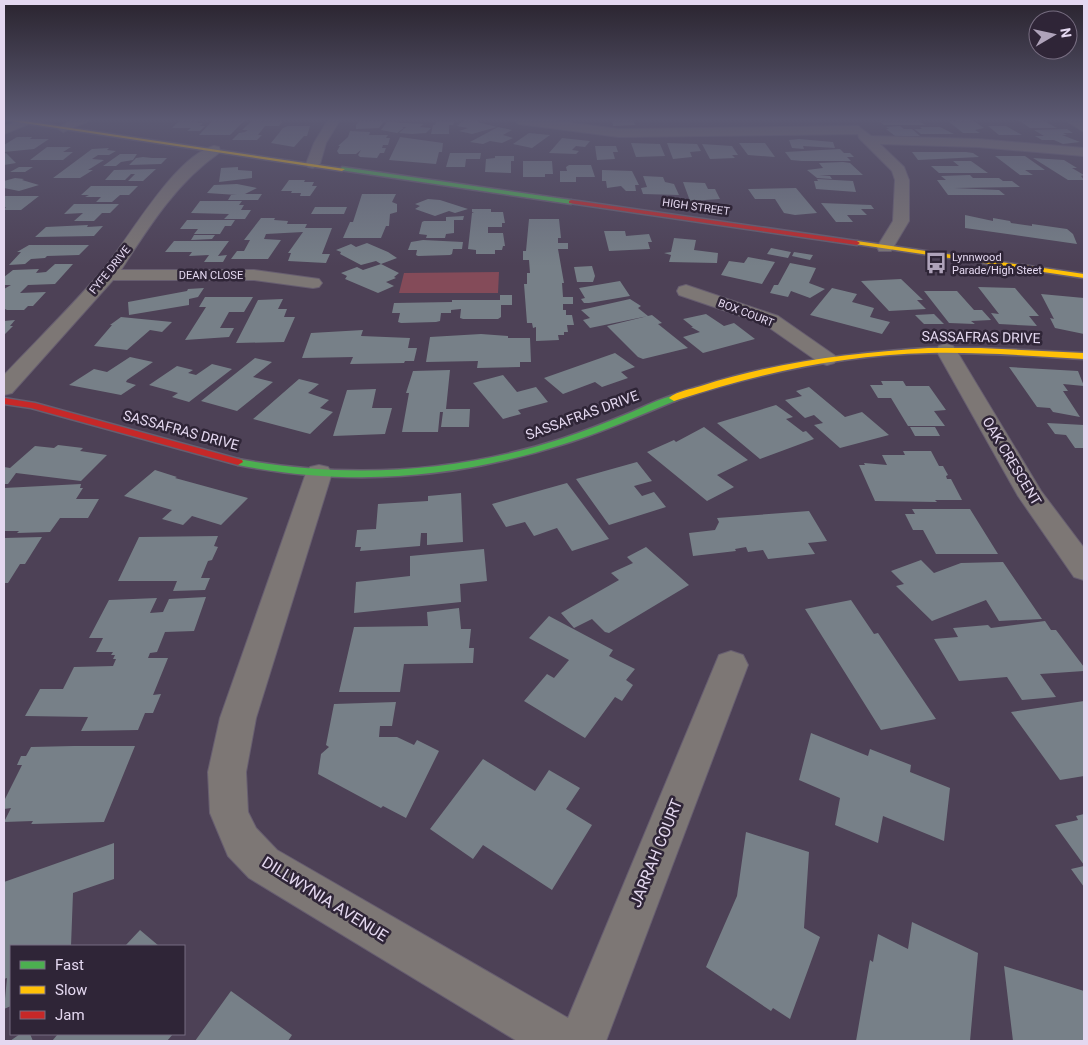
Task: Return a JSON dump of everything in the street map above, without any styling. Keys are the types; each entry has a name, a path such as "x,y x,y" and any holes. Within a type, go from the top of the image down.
{"main road":[{"name":"HIGH STREET","path":"346,169 1084,276"},
{"name":"SASSAFRAS DRIVE","path":"4,401 32,404 236,462 319,474 428,469 513,455 560,442 678,396 732,378 827,359 877,353 946,350 996,350 1084,356"}],"street":[{"name":"FYFE DRIVE","path":"4,388 108,275 161,199 190,169"},
{"path":"898,169 901,172 901,221 910,250"},
{"path":"885,247 901,221"},
{"name":"DEAN CLOSE","path":"108,275 254,275 313,283"},
{"name":"BOX COURT","path":"686,291 771,320 827,359"},
{"name":"OAK CRESCENT","path":"946,350 1032,496 1084,569"},
{"name":"DILLWYNIA AVENUE","path":"319,474 238,718 226,772 229,813 242,842 263,864 561,1041"},
{"name":"JARRAH COURT","path":"582,1041 731,665"}],"shaded area":[{"path":"499,272 498,293 399,293 404,273"}],"building":[{"path":"16,169 30,169 25,172 10,172"},
{"path":"65,169 93,170 80,178 53,178"},
{"path":"156,169 143,181 128,181 135,174 131,174 125,180 105,180 114,170"},
{"path":"221,169 252,171 252,178 219,182"},
{"path":"485,169 511,169 511,173 485,172"},
{"path":"523,169 553,169 553,174 545,174 545,177 523,177"},
{"path":"566,169 592,169 595,177 576,177 576,182 560,182 560,171 567,171"},
{"path":"856,169 863,175 819,175 830,176 832,179 817,178 807,170"},
{"path":"934,169 982,169 988,173 939,173"},
{"path":"1012,169 1045,170 1025,170 1033,175 1020,175"},
{"path":"1050,169 1073,169 1084,175 1081,176 1084,180 1068,180"},
{"path":"602,170 632,171 639,185 635,185 636,191 626,191 621,186 607,188 606,181 602,181"},
{"path":"970,175 973,178 999,178 1003,181 1012,181 1020,187 954,188 999,190 1005,195 948,195 937,180 946,180 941,176"},
{"path":"643,176 663,177 665,182 674,184 679,195 643,194 641,188 647,187"},
{"path":"15,178 24,179 22,180 39,185 19,191 4,188 4,181"},
{"path":"817,179 853,181 856,192 816,189 814,181 818,181"},
{"path":"289,180 305,180 304,182 314,182 312,186 317,186 310,196 300,196 301,193 291,193 292,191 281,191"},
{"path":"683,182 705,183 708,189 715,189 720,199 690,201"},
{"path":"237,184 257,188 245,194 262,194 258,200 228,200 231,195 237,195 207,193 214,185"},
{"path":"91,186 138,186 129,195 120,195 112,202 96,202 101,197 85,197 89,195 81,195"},
{"path":"796,188 817,213 795,215 784,213 775,199 755,199 748,189"},
{"path":"362,194 396,194 392,202 397,204 397,212 390,214 389,226 386,226 381,238 343,238 350,222 353,222"},
{"path":"4,196 39,196 21,210 4,210 6,207 4,207"},
{"path":"428,199 440,200 468,209 455,213 449,211 435,216 415,209 420,206 415,204"},
{"path":"200,201 242,201 239,205 244,205 241,210 251,210 245,219 224,219 229,214 191,213"},
{"path":"821,203 871,205 874,209 861,209 867,215 847,215 853,222 836,222"},
{"path":"74,204 119,204 110,213 102,213 94,221 74,221 83,213 64,214"},
{"path":"315,207 347,207 344,214 311,214"},
{"path":"472,209 491,209 491,212 503,212 505,223 502,223 502,227 488,227 488,233 503,233 505,246 503,246 502,250 495,250 495,254 476,254 476,250 468,249 472,213 474,212 472,212"},
{"path":"965,215 993,221 993,218 1010,221 1011,223 1067,229 1073,234 1077,244 965,228"},
{"path":"464,216 463,220 454,220 454,233 446,234 445,238 426,238 427,235 419,234 422,222 424,221 446,221 446,217"},
{"path":"261,218 275,218 274,220 288,221 287,224 307,224 305,228 332,228 322,254 330,254 326,263 288,261 291,253 288,253 303,232 266,234 264,239 281,240 268,259 231,259 237,251 244,251 250,240 244,240"},
{"path":"529,219 559,219 561,238 558,238 558,243 568,243 568,249 558,249 564,283 562,283 563,297 573,297 573,304 563,304 563,310 566,310 566,315 572,315 574,325 567,325 568,332 564,332 564,335 558,335 559,340 536,341 536,327 533,328 532,323 527,323 524,284 527,284 527,273 530,273 529,260 523,260 523,251 526,251"},
{"path":"187,220 235,220 231,226 225,226 220,234 194,234 198,229 180,229"},
{"path":"88,225 87,227 103,226 94,236 35,237 46,227"},
{"path":"604,231 625,231 626,236 649,234 652,242 648,242 650,249 609,251"},
{"path":"194,235 215,235 212,239 191,240"},
{"path":"674,238 696,240 694,250 718,253 717,263 669,262 671,255 664,253 671,252"},
{"path":"423,240 463,242 462,249 453,249 450,255 418,256 416,255 417,250 408,250 411,242"},
{"path":"174,241 229,241 218,256 227,255 223,262 204,262 209,255 189,256 192,252 165,252"},
{"path":"367,243 397,258 381,264 376,261 361,265 336,250 351,244 356,247"},
{"path":"29,245 89,245 79,255 47,256 45,258 31,259 25,264 9,265 21,252 17,252"},
{"path":"771,248 791,252 788,258 767,254"},
{"path":"794,252 813,255 810,260 792,256"},
{"path":"748,257 775,262 762,284 721,275 729,261 744,263"},
{"path":"790,263 816,268 809,283 825,289 810,298 791,291 788,297 770,293 774,285 778,285"},
{"path":"55,264 73,264 55,284 28,285 20,293 46,292 33,306 28,306 24,310 4,309 4,289 11,285 4,285 4,277 13,270 39,269 36,273 46,272"},
{"path":"381,264 399,273 394,277 396,278 386,282 394,286 378,293 345,279 347,276 341,273 357,267 363,270"},
{"path":"592,266 595,276 593,282 577,282 574,267"},
{"path":"901,279 923,300 917,300 926,309 889,311 861,281"},
{"path":"620,281 630,296 589,303 584,303 581,299 585,298 579,288"},
{"path":"978,287 1015,288 1039,316 1029,316 1037,326 999,324 991,313 999,314"},
{"path":"204,288 198,297 189,299 189,305 129,315 128,302 187,291 188,289"},
{"path":"832,288 857,294 852,302 874,308 870,317 890,322 882,334 810,315"},
{"path":"924,291 957,291 974,310 982,310 991,320 971,321 975,324 949,323"},
{"path":"1041,294 1084,298 1084,334 1055,328 1050,318 1054,319"},
{"path":"500,295 512,295 512,305 501,305 501,317 498,319 463,319 460,318 461,309 451,310 451,313 441,313 440,321 436,322 401,323 398,322 400,313 392,313 394,303 500,300"},
{"path":"205,297 253,297 244,312 229,312 220,328 234,328 229,337 185,340 206,307 199,307"},
{"path":"283,299 278,309 287,309 284,317 295,317 284,342 236,343 258,300"},
{"path":"630,299 641,306 638,308 648,316 590,328 583,320 590,318 581,310"},
{"path":"706,314 724,326 734,323 755,339 703,353 683,337 700,332 683,319"},
{"path":"934,314 944,324 924,324 915,315"},
{"path":"652,315 662,323 658,324 688,348 643,359 638,357 607,326"},
{"path":"121,317 172,322 162,332 150,330 127,350 94,346 112,325 110,325"},
{"path":"15,320 10,326 13,326 4,335 4,321"},
{"path":"363,330 361,336 410,338 408,348 417,348 414,361 405,361 404,363 350,364 353,357 302,358 311,333"},
{"path":"481,334 508,336 508,338 530,338 531,362 520,362 520,367 477,368 478,361 426,362 430,337"},
{"path":"615,353 635,367 621,372 628,378 602,387 595,382 563,394 544,378"},
{"path":"130,357 153,362 127,380 126,382 136,385 121,395 69,385 94,369 107,372"},
{"path":"255,358 272,362 253,377 273,382 237,411 201,401"},
{"path":"212,364 232,369 189,402 172,397 178,393 149,385 177,366 193,370 188,373 196,375"},
{"path":"1009,367 1078,371 1084,386 1063,384 1068,391 1063,391 1080,417 1053,412 1050,408 1037,407"},
{"path":"450,370 446,409 470,409 469,427 441,427 443,412 440,412 438,432 402,432 409,393 406,393 413,371"},
{"path":"503,375 517,392 536,387 548,402 518,410 521,414 503,419 473,383"},
{"path":"299,379 319,384 308,393 329,400 320,408 333,412 310,434 253,419"},
{"path":"881,381 903,381 906,386 929,386 946,410 934,411 945,426 908,426 891,398 878,398 870,385 883,385"},
{"path":"809,387 845,417 862,412 889,435 840,448 814,425 823,423 814,415 805,418 785,400 802,396 796,391"},
{"path":"376,389 372,408 392,408 385,434 333,436 347,390"},
{"path":"776,405 793,417 786,419 803,432 806,431 814,439 760,459 717,423"},
{"path":"1047,423 1084,425 1084,448 1075,448 1066,435 1055,434"},
{"path":"704,427 748,460 717,475 734,487 707,501 647,452 674,440 676,442"},
{"path":"910,427 935,427 940,436 915,436"},
{"path":"58,445 83,448 80,451 107,455 81,481 16,473 8,484 4,484 4,467 10,468 35,446 54,448"},
{"path":"903,451 931,451 939,466 943,466 948,475 946,476 947,479 951,479 962,500 935,500 937,502 875,501 859,465 865,465 864,463 887,465 882,455 905,455"},
{"path":"637,462 652,481 634,486 642,496 654,492 666,507 609,525 576,479"},
{"path":"155,470 177,477 175,478 248,498 221,525 192,516 183,525 162,519 172,510 124,496"},
{"path":"567,483 609,539 572,551 557,528 534,536 525,522 506,527 492,504"},
{"path":"81,484 80,488 83,488 76,499 99,499 88,518 60,518 50,532 17,533 19,531 4,531 4,488"},
{"path":"461,493 463,542 427,545 427,533 421,533 420,546 360,551 361,547 355,547 357,530 376,529 378,504 428,501 428,496"},
{"path":"912,509 970,509 998,554 936,554 923,530 913,530 905,514 915,514"},
{"path":"809,511 827,541 808,543 815,554 768,559 763,550 748,552 746,547 735,549 736,551 693,556 689,533 715,530 719,522 717,518"},
{"path":"218,536 214,546 218,547 212,560 208,561 201,578 210,578 205,590 173,591 177,581 118,581 139,537"},
{"path":"42,537 25,564 20,564 8,583 4,583 4,538"},
{"path":"646,547 689,585 609,633 605,632 592,619 574,628 561,613 619,580 611,573 633,563 627,557"},
{"path":"484,549 487,581 460,584 461,602 354,613 356,582 410,576 410,556"},
{"path":"921,560 934,573 961,563 1003,562 1042,619 999,621 986,600 932,621 896,586 904,584 891,571"},
{"path":"206,597 194,631 165,632 157,652 150,653 148,658 168,658 153,695 161,694 153,713 145,713 138,730 81,731 88,717 25,716 40,689 63,689 74,667 113,666 116,659 113,659 115,655 111,655 113,652 96,652 103,638 89,638 109,600 157,598 150,613 163,612 169,599"},
{"path":"851,600 874,634 878,633 936,719 881,730 805,609"},
{"path":"459,608 461,629 471,629 469,648 474,648 473,663 404,664 400,692 339,692 354,627 428,626 427,612"},
{"path":"549,616 613,650 609,656 635,669 626,680 633,685 622,701 615,697 585,738 524,701 547,674 554,678 569,660 529,638"},
{"path":"1045,621 1051,630 1056,630 1084,667 1084,671 1040,674 1056,697 1022,700 1007,677 959,681 934,639 958,637 953,628 988,625 991,628"},
{"path":"1084,701 1084,776 1060,780 1011,712"},
{"path":"396,702 392,726 380,726 379,737 397,737 414,745 417,740 439,751 406,818 383,806 381,808 318,774 321,754 329,747 326,745 334,704"},
{"path":"811,733 868,756 870,749 911,765 910,772 950,788 944,841 883,816 878,843 835,825 840,798 799,780"},
{"path":"135,746 104,822 31,824 33,821 4,822 11,808 4,809 4,801 22,765 17,765 21,756 26,756 31,747"},
{"path":"483,759 535,791 549,770 580,788 566,809 592,825 552,890 483,845 473,859 430,829"},
{"path":"1084,814 1084,865 1055,825 1078,820 1076,816"},
{"path":"746,832 809,852 804,928 820,937 790,1019 773,1008 771,1011 706,967 737,896"},
{"path":"114,843 114,879 73,893 71,945 10,945 10,1006 4,1009 7,978 4,979 4,882"},
{"path":"1084,866 1084,887 1071,869"},
{"path":"912,922 978,953 970,1041 856,1041 870,960 873,962 878,934 908,949"},
{"path":"140,930 158,945 126,945"},
{"path":"1004,966 1084,991 1084,1041 1013,1041"},
{"path":"231,991 292,1035 288,1041 195,1041"},
{"path":"19,1035 30,1035 33,1041 10,1041"},
{"path":"57,1035 172,1035 167,1041 52,1041"}],"traffic: fast":[{"path":"342,169 571,202"},
{"path":"238,462 317,474 359,475 442,469 523,453 561,442 674,398"}],"traffic: slow":[{"path":"857,243 1084,276"},
{"path":"674,398 724,381 774,369 876,354 980,350 1084,356"}],"traffic: jam":[{"path":"571,202 857,243"},
{"path":"4,401 32,405 238,462"}],"place":[{"name":"Lynnwood Parade/High Steet","path":"936,263"}]}
